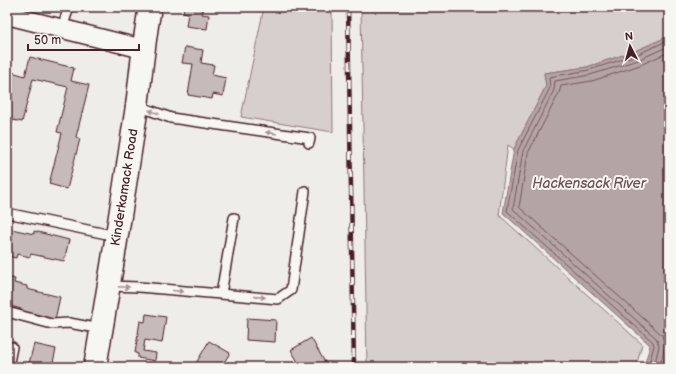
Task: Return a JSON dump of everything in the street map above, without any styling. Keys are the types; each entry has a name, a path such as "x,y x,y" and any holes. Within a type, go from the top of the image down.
{"main road":[{"name":"Kinderkamack Road","path":"95,367 137,106 143,49 150,7"}],"street":[{"path":"7,15 143,49"}],"lane":[{"path":"62,28 69,7"},
{"path":"137,106 171,118 310,138 309,143"},
{"path":"109,286 140,287 278,299 291,290 305,191"},
{"path":"7,214 116,236"},
{"path":"221,294 234,218"},
{"path":"7,312 52,324 69,323 101,329"},
{"path":"8,367 12,347"}],"shaded area":[{"path":"264,7 332,7 333,132 241,117"},
{"path":"361,7 669,7 669,36 635,51 587,67 544,73 546,86 514,149 508,145 499,215 642,344 636,367 367,367"}],"water":[{"name":"Hackensack River","path":"669,36 669,367 644,367 650,345 503,213 514,149 546,86 544,73 587,67 635,51"}],"building":[{"path":"184,7 203,7 202,14 209,15 207,29 186,26 188,13 183,12"},
{"path":"185,47 203,50 201,63 214,65 212,75 226,78 223,96 213,94 212,99 188,95 193,64 182,63"},
{"path":"30,57 74,68 71,81 89,85 76,137 80,139 67,189 49,184 62,133 57,132 68,87 33,79 22,122 13,120 7,137 7,94 12,72 25,76"},
{"path":"7,228 34,234 34,231 69,240 64,261 31,254 30,257 17,254 16,258 7,256"},
{"path":"7,277 15,279 14,283 27,286 27,289 60,297 55,320 20,312 21,309 7,305"},
{"path":"146,314 166,317 162,343 145,340 143,351 156,353 155,361 138,358 138,354 135,353 140,321 145,322"},
{"path":"247,318 276,320 275,342 246,340"},
{"path":"311,338 326,364 320,367 301,367 291,350"},
{"path":"209,341 230,353 221,367 197,367 195,365"},
{"path":"34,344 56,349 52,367 28,367"}],"railway":[{"path":"348,7 354,367"}]}
